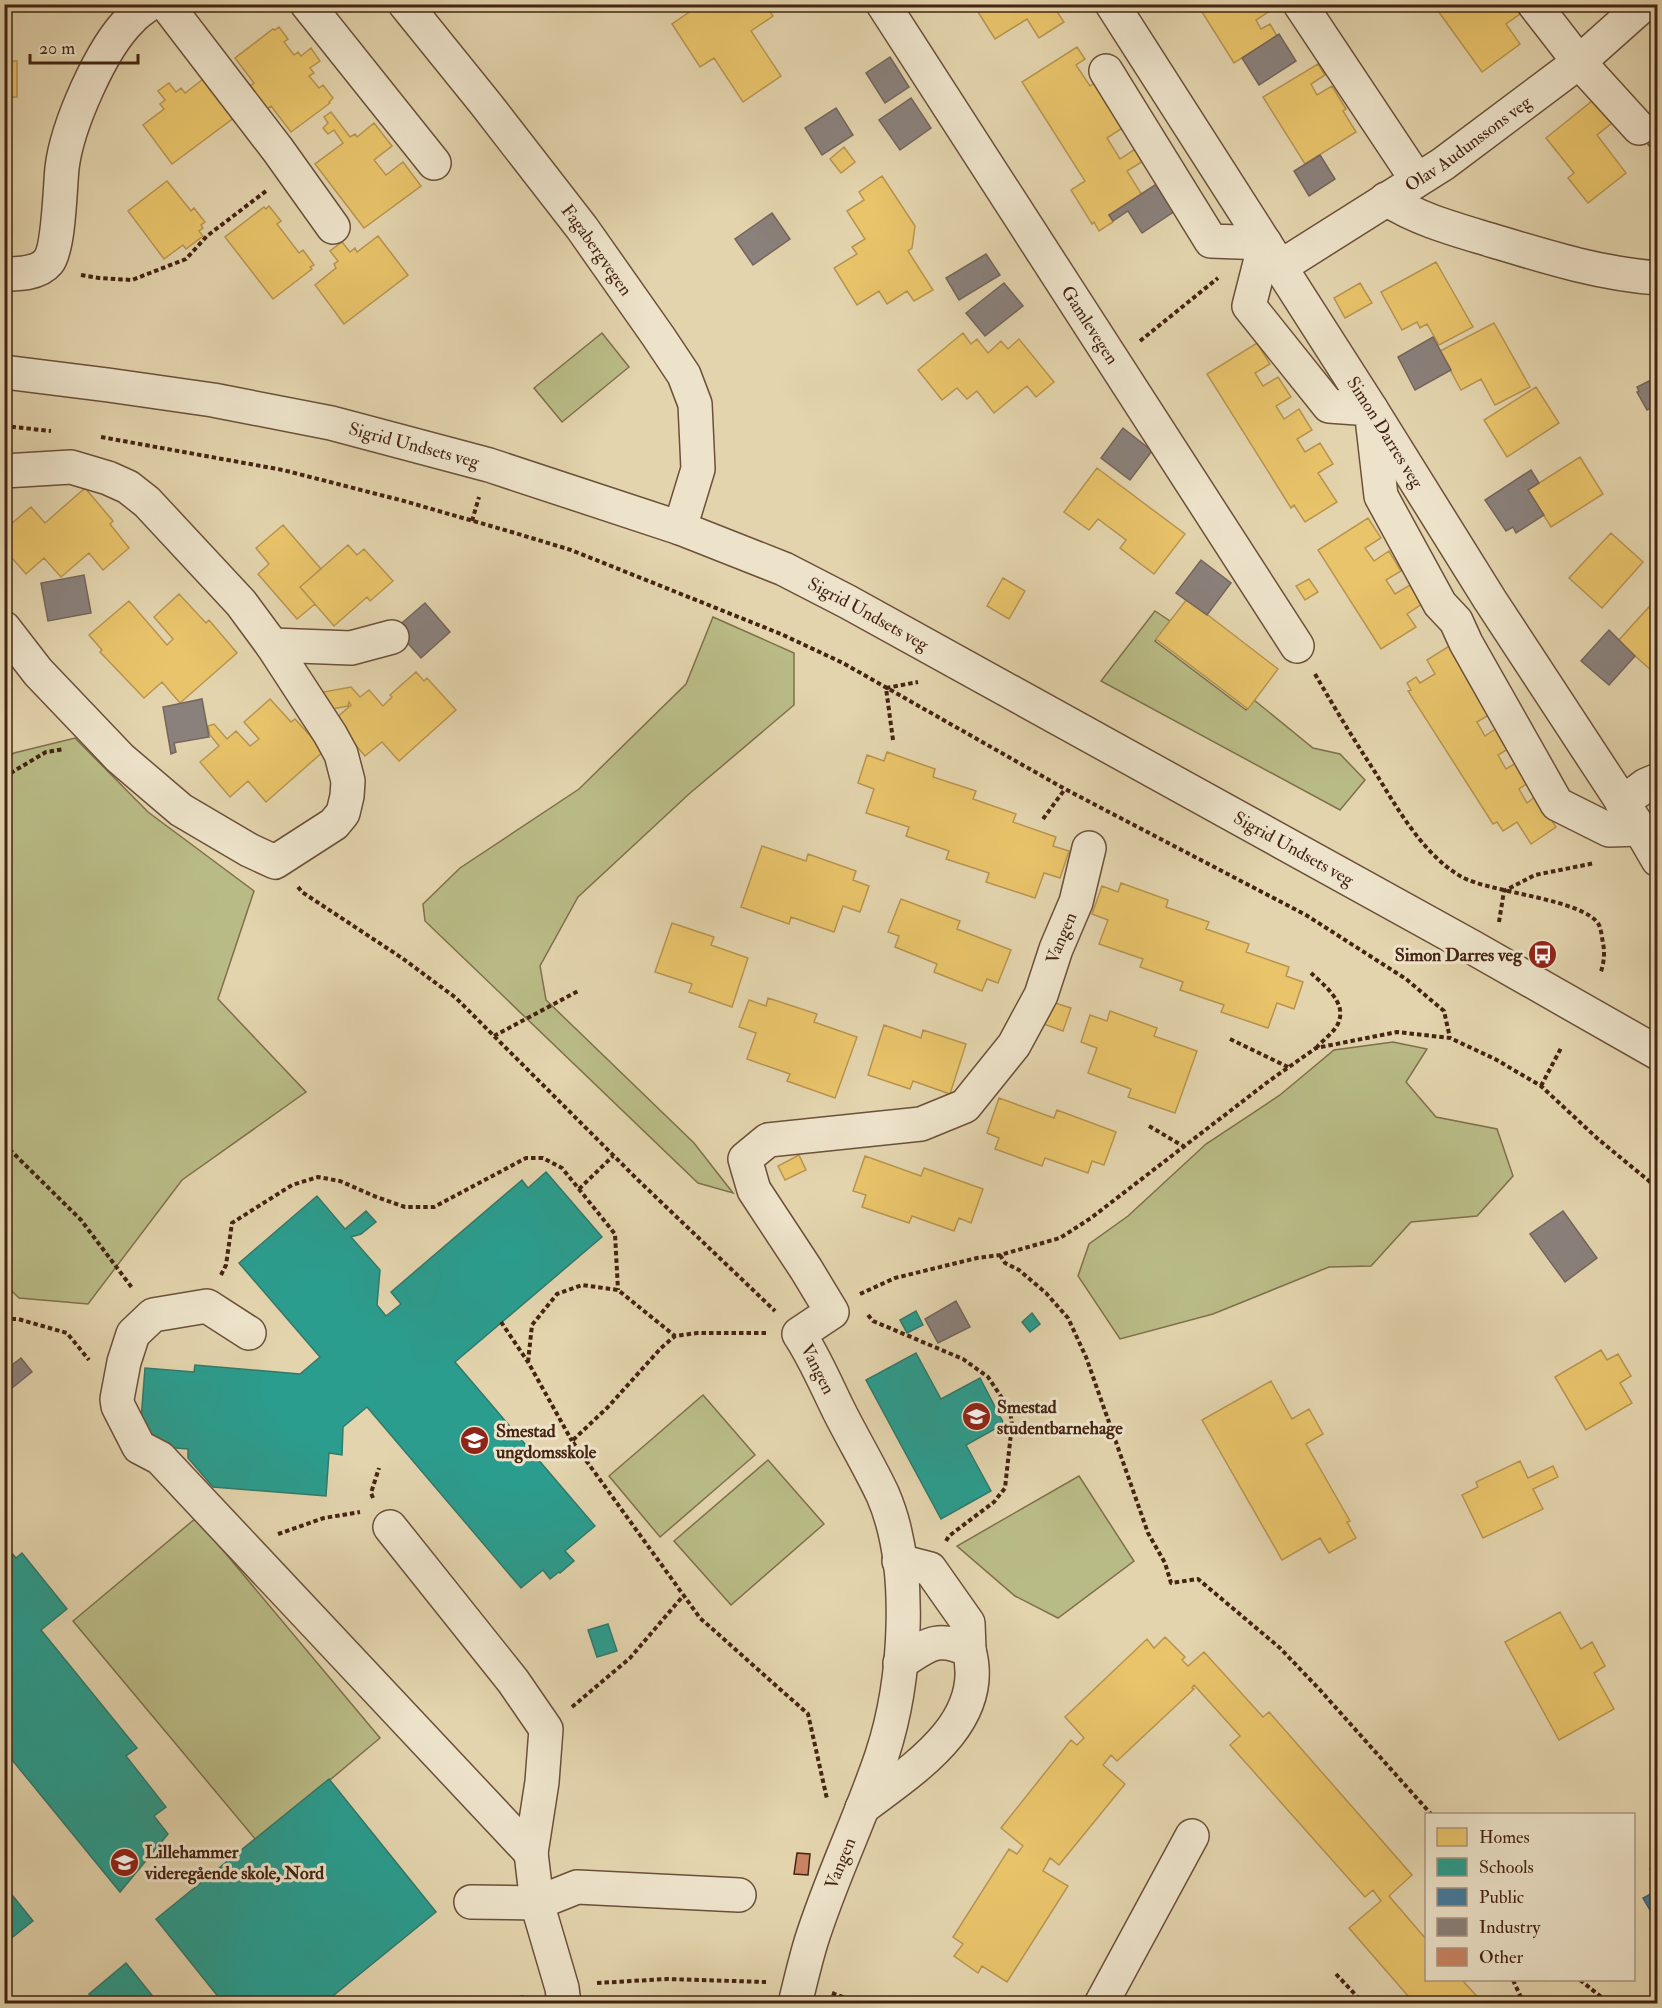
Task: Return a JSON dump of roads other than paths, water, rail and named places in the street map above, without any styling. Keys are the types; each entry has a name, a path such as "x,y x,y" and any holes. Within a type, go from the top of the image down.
{"street":[{"path":"4,274 30,272 47,263 51,257 56,233 63,165 71,127 112,43 131,18 149,4"},
{"path":"166,4 333,226"},
{"path":"307,4 434,163"},
{"name":"Fagabergvegen","path":"405,4 582,228 684,375 695,404 698,469 680,528"},
{"name":"Gamlevegen","path":"883,4 1297,646"},
{"name":"Simon Darres veg","path":"1112,4 1371,409 1490,600 1658,860"},
{"path":"1300,4 1417,180"},
{"path":"1534,4 1578,62 1639,128"},
{"name":"Olav Audunssons veg","path":"1273,255 1386,199 1443,164 1578,62 1644,4"},
{"path":"1106,71 1211,241 1273,255 1249,306 1329,406 1371,409 1381,496 1440,604 1456,621 1466,643 1557,804 1609,830 1631,816 1646,785 1658,780"},
{"path":"1386,199 1409,213 1530,252 1589,269 1658,278"},
{"name":"Sigrid Undsets veg","path":"4,372 213,400 331,423 489,465 680,528 784,570 848,602 1472,947 1654,1044"},
{"path":"4,471 70,467 108,478 128,487 147,502 241,603 272,645 330,734 340,754 348,781 343,813 334,824 275,862 249,850 181,810 120,758 38,672 4,628"},
{"path":"272,645 351,648 392,637"},
{"name":"Vangen","path":"797,1994 811,1941 882,1756 892,1722 902,1644 902,1581 914,1565 895,1537 883,1497 821,1377 813,1356 799,1334 843,1305 806,1269 754,1190 745,1159 768,1140 921,1124 965,1106 1014,1045 1041,994 1056,949 1076,902 1089,848"},
{"path":"249,1333 207,1306 153,1315 133,1334 124,1362 118,1406 139,1447 160,1458 531,1853"},
{"path":"378,1519 513,1681 546,1729 542,1782 531,1853 537,1902 563,1996"},
{"path":"862,1808 928,1758 959,1720 972,1690 973,1664 969,1650 968,1623 914,1565"},
{"path":"900,1664 928,1645 942,1642 953,1643 969,1650"},
{"path":"1101,2004 1192,1836"},
{"path":"471,1902 537,1902 577,1887 739,1895"}],"place":[{"name":"Simon Darres veg","path":"1543,955"},
{"name":"Smestad studentbarnehage","path":"976,1417"},
{"name":"Smestad ungdomsskole","path":"475,1441"},
{"name":"Lillehammer videregående skole, Nord","path":"124,1862"}]}
